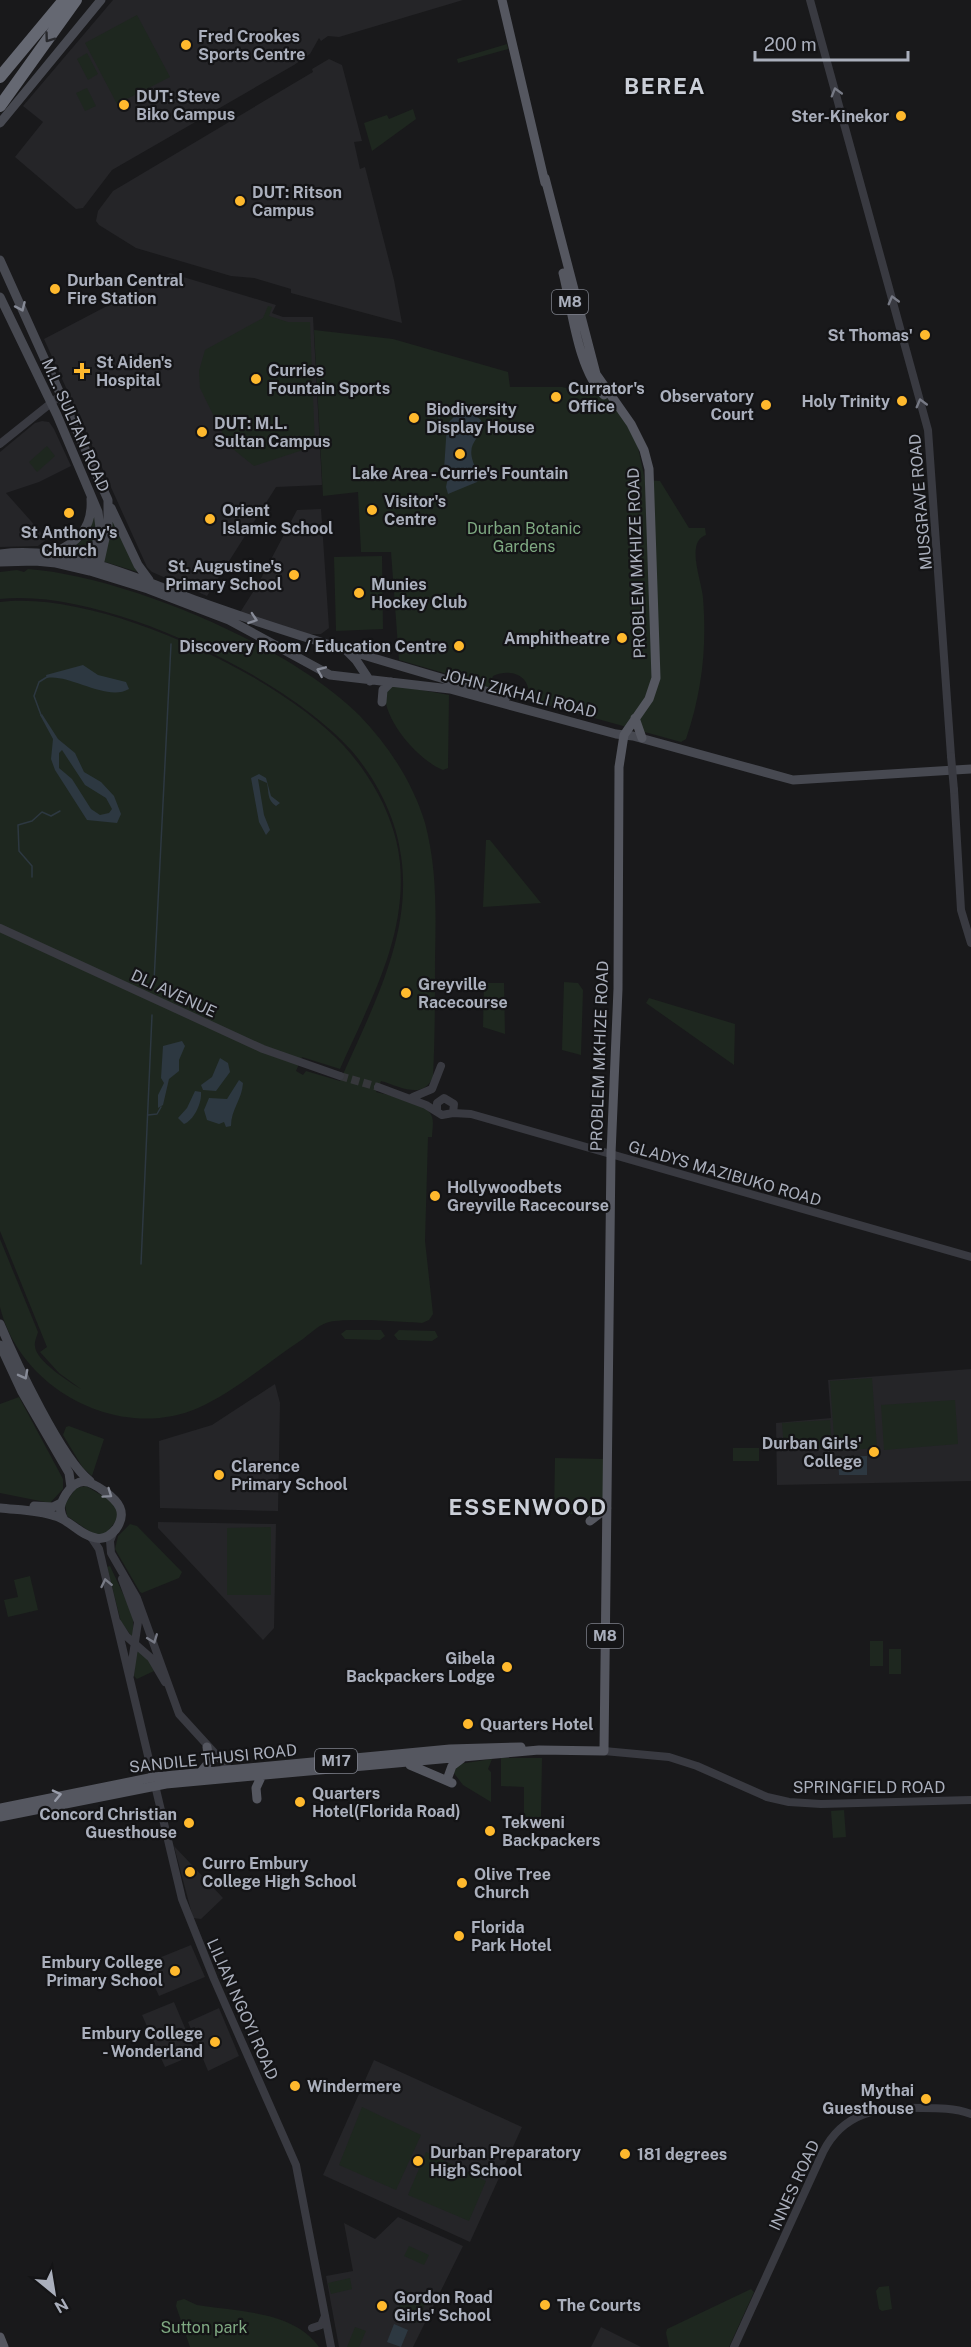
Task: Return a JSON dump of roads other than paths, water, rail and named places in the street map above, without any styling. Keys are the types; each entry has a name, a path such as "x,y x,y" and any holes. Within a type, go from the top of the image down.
{"highway":[{"path":"0,77 64,0"},
{"path":"0,106 76,0"}],"main road":[{"path":"0,123 101,0"},
{"name":"M8","path":"502,0 594,367 613,400"},
{"name":"M8","path":"545,178 557,248 591,387 613,400"},
{"name":"M.L. SULTAN ROAD","path":"1,264 108,500 108,525 95,568"},
{"name":"M.L. SULTAN ROAD","path":"0,297 51,402 90,491 100,523 95,568"},
{"name":"PROBLEM MKHIZE ROAD","path":"603,1751 611,1154 618,989 619,767 631,735 634,718 649,699 656,678 649,480 644,450 613,400"},
{"path":"73,452 84,447"},
{"path":"50,555 75,542 85,530 91,516 90,491"},
{"path":"108,500 138,565 150,581"},
{"path":"0,554 50,555 95,568"},
{"path":"0,562 35,561 95,568"},
{"name":"JOHN ZIKHALI ROAD","path":"95,568 150,581 205,604 273,626 757,772 793,780 971,769"},
{"name":"JOHN ZIKHALI ROAD","path":"95,568 217,615 267,640 322,672 356,680 391,682 464,692 631,735"},
{"path":"267,640 273,626"},
{"path":"343,648 370,681"},
{"path":"356,680 360,666"},
{"path":"382,702 383,690 391,682"},
{"path":"631,735 634,718"},
{"path":"0,1324 16,1359 79,1472 119,1503 122,1518 115,1529 103,1538 91,1537 64,1520 49,1514 0,1508"},
{"path":"0,1345 22,1392 69,1473 71,1487"},
{"path":"0,1501 50,1508 61,1503 71,1487 82,1481 90,1481"},
{"path":"61,1503 64,1520"},
{"path":"590,1521 607,1508"},
{"name":"SANDILE THUSI ROAD","path":"0,1808 229,1770 494,1746 539,1750 603,1751"},
{"path":"200,1773 209,1762 207,1747"},
{"name":"SANDILE THUSI ROAD","path":"0,1817 155,1781 237,1778 539,1750"},
{"path":"391,1763 421,1767 450,1780 452,1766 466,1756"},
{"path":"256,1799 256,1788 262,1775"},
{"path":"0,2337 4,2347"}],"street":[{"name":"MUSGRAVE ROAD","path":"810,0 928,430 960,899 963,920 971,943"},
{"path":"0,444 61,395"},
{"name":"DLI AVENUE","path":"0,928 263,1049 340,1076"},
{"path":"409,1097 432,1089 441,1066"},
{"path":"378,1087 438,1106 445,1116 454,1109 448,1098 438,1106"},
{"name":"GLADYS MAZIBUKO ROAD","path":"454,1109 971,1257"},
{"path":"115,1529 110,1548 119,1569 137,1598 163,1666 168,1686"},
{"name":"LILIAN NGOYI ROAD","path":"91,1537 99,1549 112,1613 188,1917 296,2165 331,2347"},
{"name":"LILIAN NGOYI ROAD","path":"119,1569 138,1622 129,1681"},
{"path":"112,1613 122,1631 151,1658 168,1686 182,1718 237,1778"},
{"name":"SANDILE THUSI ROAD","path":"603,1751 669,1757 697,1766 767,1797"},
{"name":"SPRINGFIELD ROAD","path":"767,1797 821,1804 971,1800"},
{"name":"INNES ROAD","path":"734,2347 823,2152 834,2134 853,2119 877,2109 946,2108 971,2114"},
{"path":"312,2328 321,2325 326,2315"}],"waterway":[{"path":"434,402 442,427 446,430"},
{"path":"154,982 171,644"},
{"path":"41,715 34,696 39,682 47,677"},
{"path":"32,877 32,866 19,851 18,825 32,821 42,812 51,816 60,811"},
{"path":"141,1264 152,1015"},
{"path":"148,1115 157,1114 161,1107"}],"tunnel":[{"path":"340,1076 378,1087"}],"place":[{"name":"Fred Crookes Sports Centre","path":"186,45"},
{"name":"DUT: Steve Biko Campus","path":"124,105"},
{"name":"Ster-Kinekor","path":"901,116"},
{"name":"DUT: Ritson Campus","path":"240,201"},
{"name":"Durban Central Fire Station","path":"55,289"},
{"name":"St Thomas'","path":"925,335"},
{"name":"St Aiden's Hospital","path":"82,371"},
{"name":"Curries Fountain Sports","path":"256,379"},
{"name":"Currator's Office","path":"556,397"},
{"name":"Holy Trinity","path":"902,401"},
{"name":"Observatory Court","path":"766,405"},
{"name":"Biodiversity Display House","path":"414,418"},
{"name":"DUT: M.L. Sultan Campus","path":"202,432"},
{"name":"Lake Area - Currie's Fountain","path":"460,454"},
{"name":"Visitor's Centre","path":"372,510"},
{"name":"St Anthony's Church","path":"69,513"},
{"name":"Orient Islamic School","path":"210,519"},
{"name":"St. Augustine's Primary School","path":"294,575"},
{"name":"Munies Hockey Club","path":"359,593"},
{"name":"Amphitheatre","path":"622,638"},
{"name":"Discovery Room / Education Centre","path":"459,646"},
{"name":"Greyville Racecourse","path":"406,993"},
{"name":"Hollywoodbets Greyville Racecourse","path":"435,1196"},
{"name":"Durban Girls' College","path":"874,1452"},
{"name":"Clarence Primary School","path":"219,1475"},
{"name":"Gibela Backpackers Lodge","path":"507,1667"},
{"name":"Quarters Hotel","path":"468,1724"},
{"name":"Quarters Hotel(Florida Road)","path":"300,1802"},
{"name":"Concord Christian Guesthouse","path":"189,1823"},
{"name":"Tekweni Backpackers","path":"490,1831"},
{"name":"Curro Embury College High School","path":"190,1872"},
{"name":"Olive Tree Church","path":"462,1883"},
{"name":"Florida Park Hotel","path":"459,1936"},
{"name":"Embury College Primary School","path":"175,1971"},
{"name":"Embury College - Wonderland","path":"215,2042"},
{"name":"Windermere","path":"295,2086"},
{"name":"Mythai Guesthouse","path":"926,2099"},
{"name":"181 degrees","path":"625,2154"},
{"name":"Durban Preparatory High School","path":"418,2161"},
{"name":"The Courts","path":"545,2305"},
{"name":"Gordon Road Girls' School","path":"382,2306"}],"district":[{"name":"BEREA","path":"665,86"},
{"name":"ESSENWOOD","path":"528,1507"}],"park label":[{"name":"Durban Botanic Gardens","path":"524,537"},
{"name":"Sutton park","path":"204,2327"}]}
